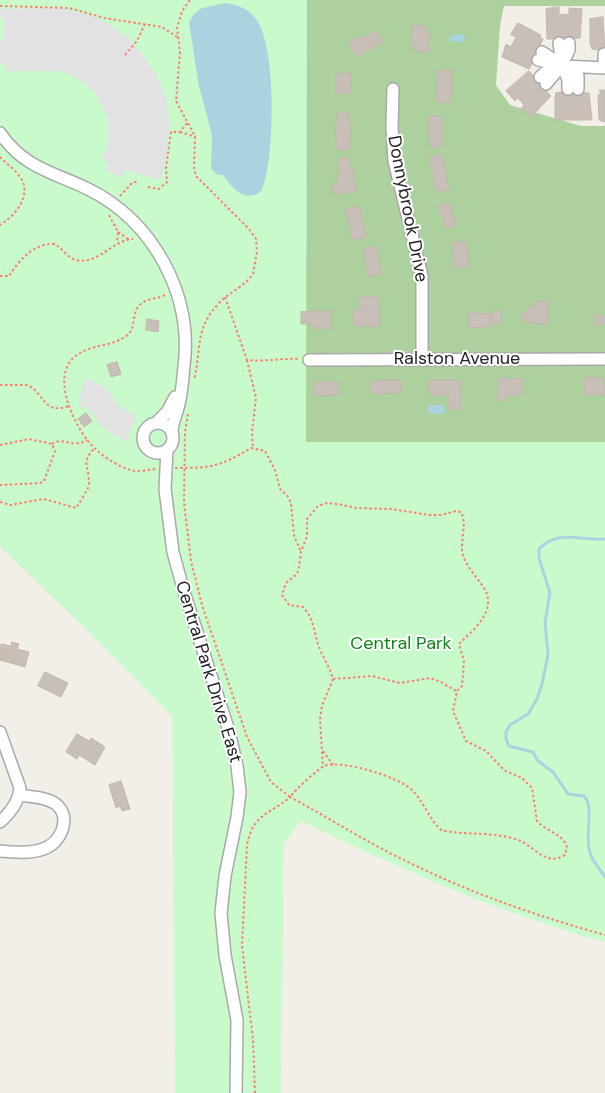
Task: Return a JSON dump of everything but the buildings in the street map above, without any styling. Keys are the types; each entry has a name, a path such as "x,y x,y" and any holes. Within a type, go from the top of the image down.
{"street":[{"path":"562,65 564,43"},
{"path":"543,81 547,71 562,65 605,68 604,54"},
{"path":"540,56 562,65 578,76 573,89"},
{"name":"Donnybrook Drive","path":"393,89 392,127 394,161 422,276 422,359"},
{"name":"Central Park Drive East","path":"0,133 26,161 45,172 90,190 125,213 155,248 182,308 185,331 185,359 172,442 167,450 165,489 179,574 229,731 238,766 240,792 238,817 225,876 221,912 224,955 237,1020 236,1093"},
{"name":"Ralston Avenue","path":"309,360 605,359"},
{"name":"Central Park Drive East","path":"165,489 160,480 154,456 144,442 144,433 149,426 156,423 167,412 180,390"},
{"path":"156,423 167,426 172,433"},
{"path":"150,450 158,453 167,450"},
{"path":"0,732 19,780 19,795 8,815 0,822"},
{"path":"0,850 28,852 44,849 54,843 62,832 62,815 57,805 42,799 19,795"}],"path":[{"path":"190,0 179,18 177,36 180,63 175,96 177,105 196,137 194,168 196,176 249,229 257,243 253,274 226,297 210,314 202,328 199,362 193,385"},
{"path":"0,6 69,8 104,18 166,29 177,36"},
{"path":"125,55 137,41 145,24"},
{"path":"180,132 188,122"},
{"path":"148,187 158,190 166,184 168,179 166,168 171,132 180,132 196,137"},
{"path":"0,158 20,178 24,190 15,214 0,225"},
{"path":"117,200 133,182 139,182"},
{"path":"110,210 109,216 118,232 128,239"},
{"path":"117,243 118,232"},
{"path":"0,276 9,276 19,259 44,246 54,244 69,257 81,260 102,255 117,243 128,239 137,239"},
{"path":"155,469 131,469 94,449 87,440 69,406 65,373 75,357 88,349 125,338 134,325 135,312 139,305 146,300 163,296 170,284"},
{"path":"226,297 247,360 256,398 252,432 253,449"},
{"path":"247,360 262,362 285,358 309,360"},
{"path":"0,385 28,386 48,406 55,409 69,406"},
{"path":"189,407 185,432 184,503 188,541 208,628 247,737 271,782 290,797 368,842 432,873 483,896 605,935"},
{"path":"0,445 29,440 52,444 61,440 75,444 87,440"},
{"path":"0,485 34,485 44,481 55,451 52,444"},
{"path":"0,502 10,505 44,499 76,508 90,485 86,462 87,455 94,449"},
{"path":"185,468 219,466 253,449 265,451 275,470 280,488 287,495 291,503 294,536 301,552"},
{"path":"255,1093 253,1040 242,946 247,845 249,836 264,814 290,797 323,767 333,765 377,772 402,782 421,801 441,830 454,833 490,833 516,839 550,860 559,859 565,855 567,847 561,836 537,821 532,788 522,778 504,770 486,751 466,741 454,715 457,691 462,686 464,661 459,644 481,623 488,601 485,590 474,576 463,554 464,528 461,512 429,515 391,509 356,508 327,503 318,506 310,513 307,519 307,536 301,552 297,574 286,583 282,595 289,605 304,607 312,618 319,648 328,663 333,679 322,706 320,719 320,746 333,765"},
{"path":"333,679 372,676 400,683 430,678 442,682 457,691"},
{"path":"323,751 323,767"}],"green space":[{"name":"Central Park","path":"0,0 307,0 306,442 605,442 605,942 527,918 450,889 301,821 284,843 281,1093 175,1093 172,716 75,618 0,546"},
{"name":"Central Park","path":"206,0 605,0 605,6 504,6 500,26 496,85 510,105 581,126 605,126 605,770 75,618 0,546 0,177"}],"shaded area":[{"path":"57,8 89,15 105,22 127,37 144,56 157,76 167,101 169,123 167,155 160,180 125,170 122,177 106,171 108,163 102,159 108,146 107,117 96,94 84,83 69,74 57,71 5,71 5,64 0,63 0,39 4,39 4,18 0,18 0,9"},
{"path":"84,378 103,386 121,408 136,416 127,441 114,436 101,426 90,410 78,405"}],"water":[{"path":"226,3 243,8 256,19 263,33 271,77 270,154 262,190 250,196 240,193 223,175 218,175 211,169 212,135 199,86 189,22 194,14 202,8"},
{"path":"462,34 465,37 464,42 449,41 450,36"},
{"path":"430,405 443,405 445,411 442,414 429,414 427,407"}],"waterway":[{"path":"605,539 570,537 554,539 539,549 539,558 550,593 545,622 548,655 537,699 528,714 510,725 506,732 509,746 533,752 538,761 553,772 568,794 584,796 589,807 588,846 590,853 605,877"}]}
